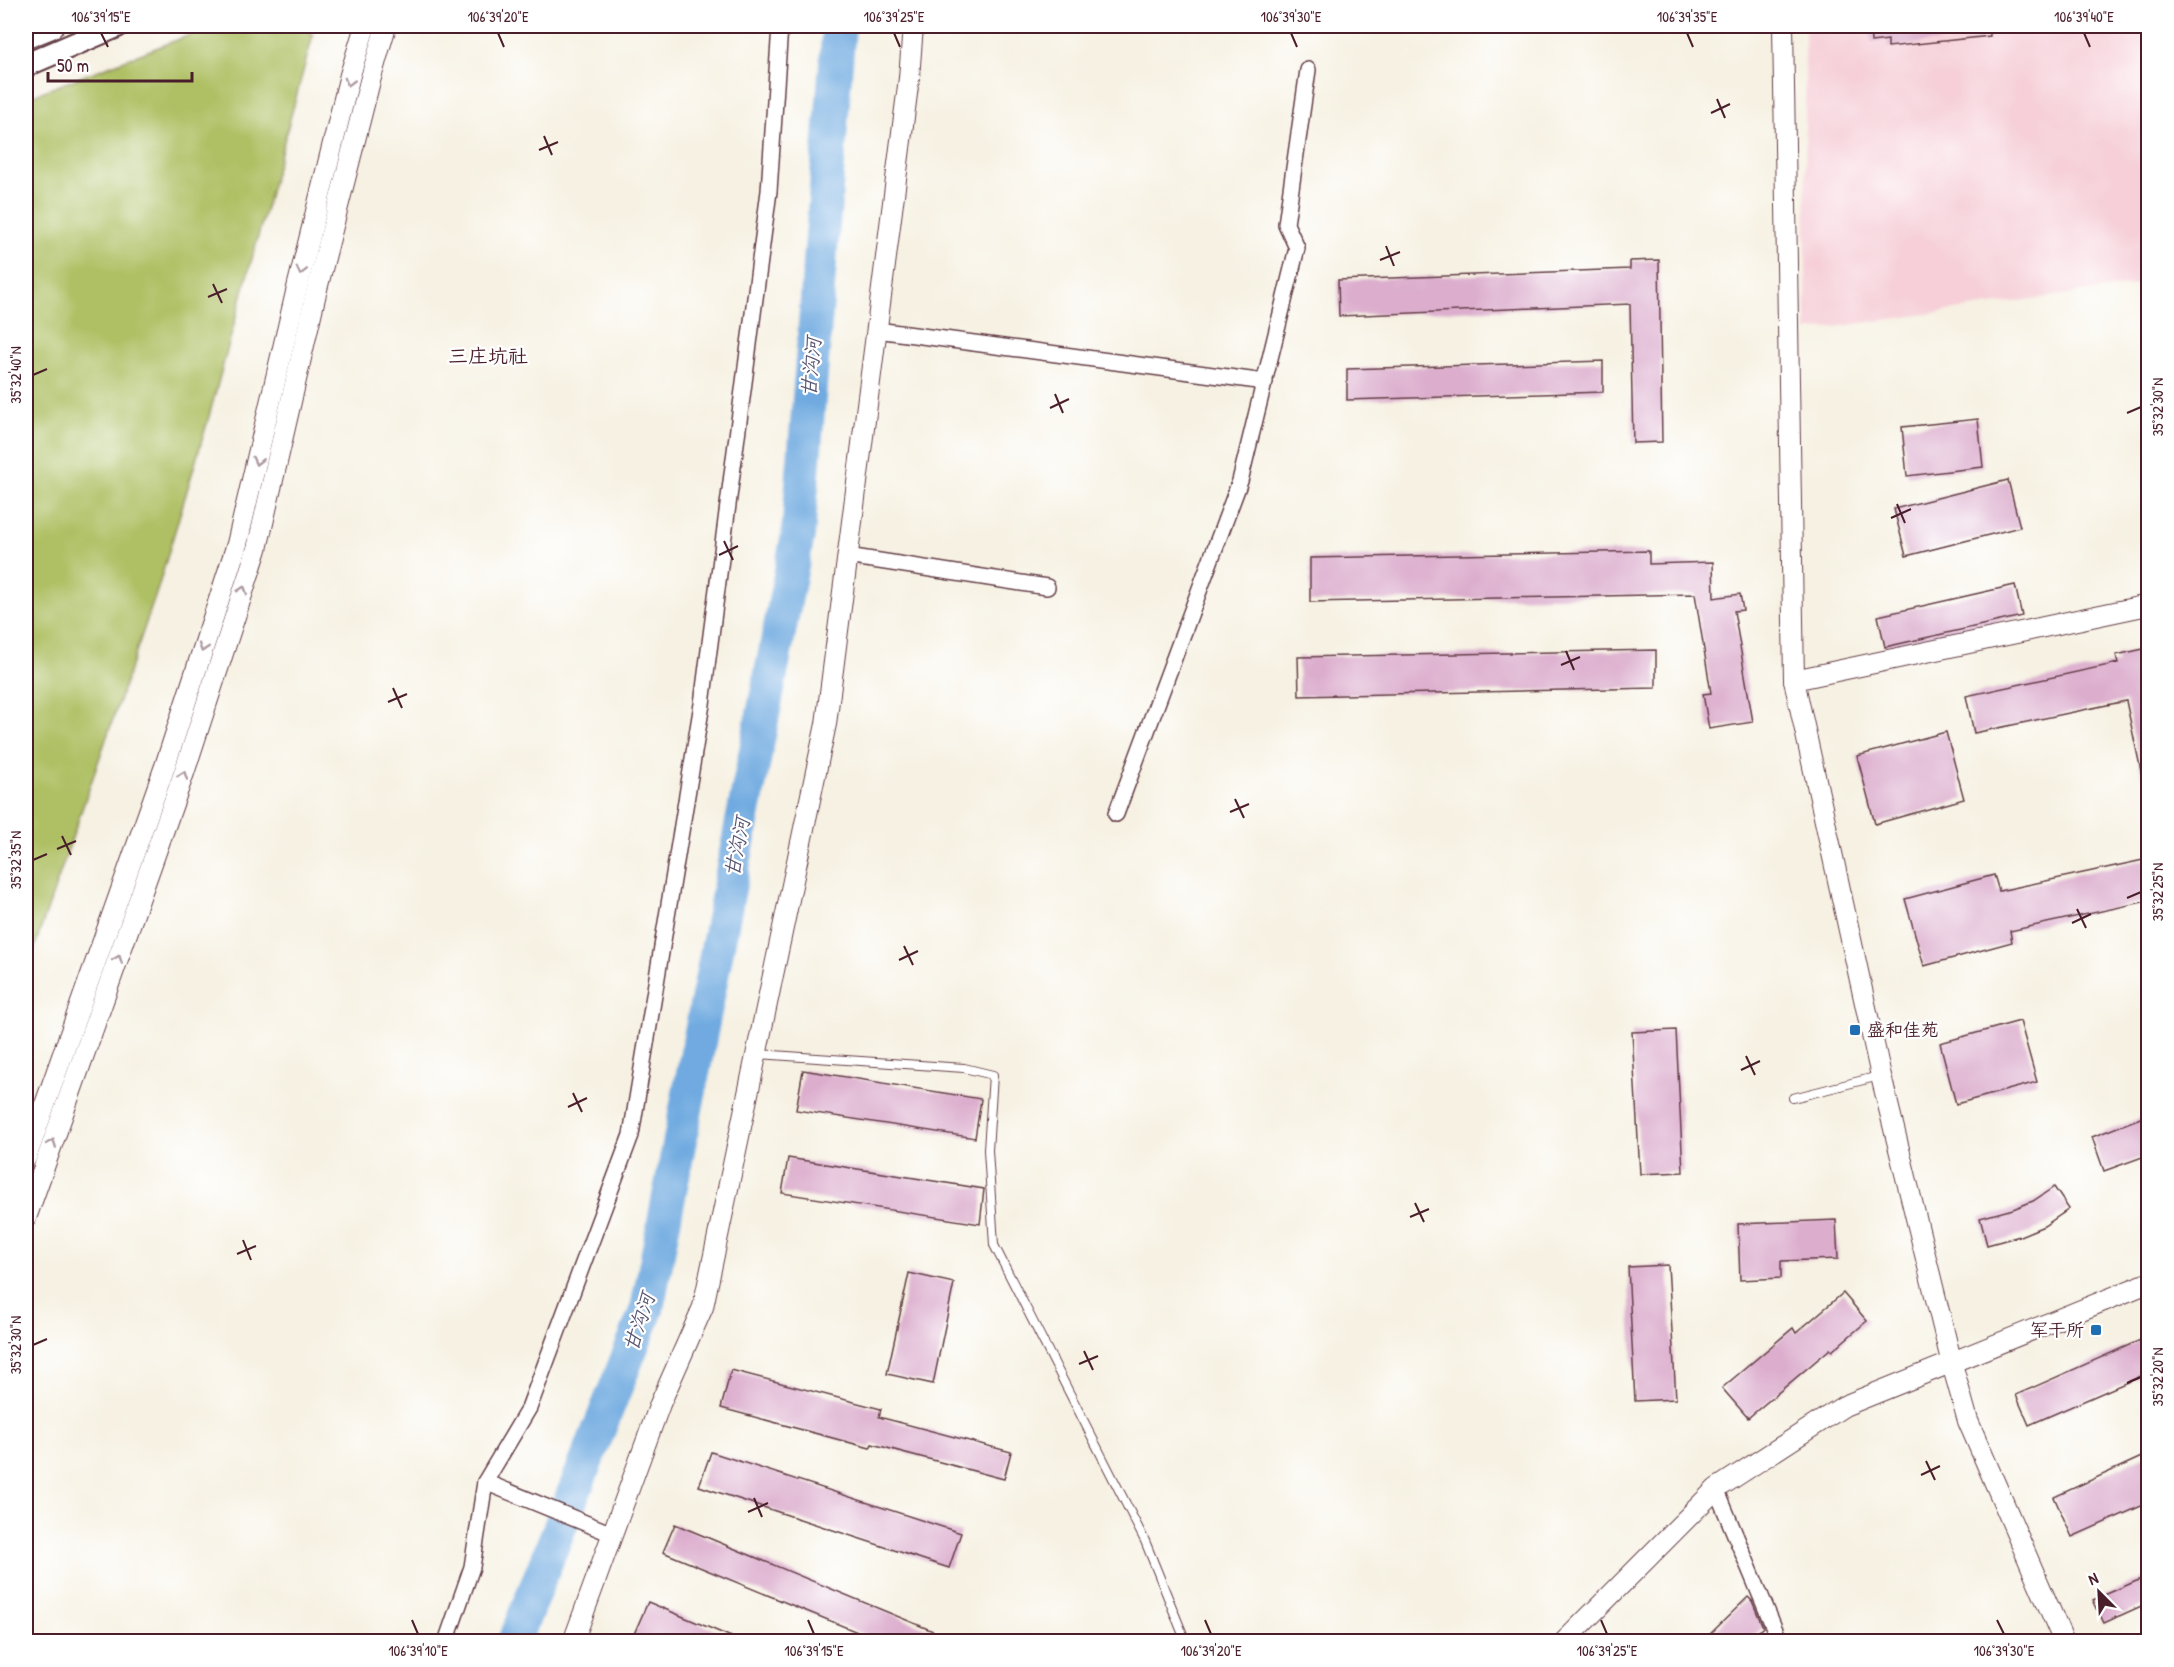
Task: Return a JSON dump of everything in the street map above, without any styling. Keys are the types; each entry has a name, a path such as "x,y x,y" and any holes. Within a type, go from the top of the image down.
{"main road":[{"path":"26,36 51,26"},
{"path":"26,64 117,26"}],"street":[{"path":"26,1158 165,766 237,544 302,266 350,75 365,26"},
{"path":"26,1218 184,773 257,549 316,293 386,26"},
{"path":"446,1641 472,1567 485,1482 529,1408 631,1135 704,693 769,191 780,26"},
{"path":"573,1641 660,1404 703,1307 826,723 909,78 913,26"},
{"path":"1784,26 1794,680 1881,1076 1968,1421 2064,1641"},
{"path":"1116,814 1240,481 1297,248 1286,224 1308,70"},
{"path":"877,330 1265,382"},
{"path":"847,556 1047,587"},
{"path":"1794,680 2148,605"},
{"path":"1564,1641 1716,1490 1844,1406 2148,1283"},
{"path":"485,1482 612,1534"},
{"path":"1716,1490 1780,1641"}],"lane":[{"path":"756,1054 964,1068 993,1075 988,1150 994,1245 1145,1541 1186,1641"},
{"path":"1793,1098 1881,1076"}],"shaded area":[{"path":"1805,26 2148,26 2148,283 1806,331"}],"green space":[{"path":"213,26 302,26 313,35 208,420 158,588 26,972 26,98"}],"building":[{"path":"1870,26 1989,26 1990,36 1888,47 1888,40 1871,42"},
{"path":"1659,260 1662,442 1633,443 1630,304 1339,316 1338,280 1630,269 1630,261"},
{"path":"1603,361 1603,392 1347,400 1347,369"},
{"path":"1978,419 1983,467 1907,476 1902,427"},
{"path":"2008,480 2020,527 1906,556 1894,509"},
{"path":"1649,551 1649,564 1713,562 1714,598 1740,594 1743,610 1734,611 1753,722 1709,729 1703,694 1711,693 1695,594 1310,602 1310,558"},
{"path":"2015,585 2022,616 1885,647 1878,616"},
{"path":"2148,648 2148,775 2142,776 2126,701 1974,733 1966,696 2118,663 2116,655"},
{"path":"1656,650 1656,688 1299,696 1298,657"},
{"path":"1946,732 1964,799 1875,824 1857,756"},
{"path":"2148,859 2148,901 2010,931 2012,942 1924,966 1905,899 1994,875 1999,891"},
{"path":"2020,1021 2037,1082 1956,1104 1940,1043"},
{"path":"1676,1030 1683,1172 1640,1174 1632,1032"},
{"path":"803,1070 981,1099 975,1138 796,1110"},
{"path":"2148,1115 2148,1155 2104,1171 2092,1137"},
{"path":"788,1158 984,1189 980,1224 782,1193"},
{"path":"2054,1187 2069,1209 2044,1226 2020,1236 1987,1245 1980,1218 2033,1201"},
{"path":"1836,1220 1838,1259 1781,1261 1781,1278 1740,1280 1738,1224"},
{"path":"1668,1265 1676,1399 1635,1401 1628,1267"},
{"path":"909,1273 954,1283 933,1384 887,1374"},
{"path":"1843,1293 1867,1321 1748,1418 1722,1388 1793,1328 1796,1333"},
{"path":"2145,1338 2148,1347 2148,1373 2029,1425 2016,1395"},
{"path":"731,1370 881,1409 879,1417 1011,1452 1004,1479 872,1444 870,1448 721,1408"},
{"path":"711,1452 961,1533 949,1568 699,1486"},
{"path":"2148,1454 2148,1503 2072,1537 2054,1497"},
{"path":"675,1524 957,1641 879,1641 663,1552"},
{"path":"2148,1576 2148,1603 2104,1623 2093,1600"},
{"path":"1748,1597 1763,1627 1749,1641 1703,1641"},
{"path":"648,1602 741,1641 631,1641"}],"waterway":[{"name":"甘沟河","path":"514,1642 647,1309 798,535 839,26"}],"place":[{"name":"盛和佳苑","path":"1855,1030"},
{"name":"军干所","path":"2096,1330"}],"district":[{"name":"三庄坑社","path":"488,356"}]}
